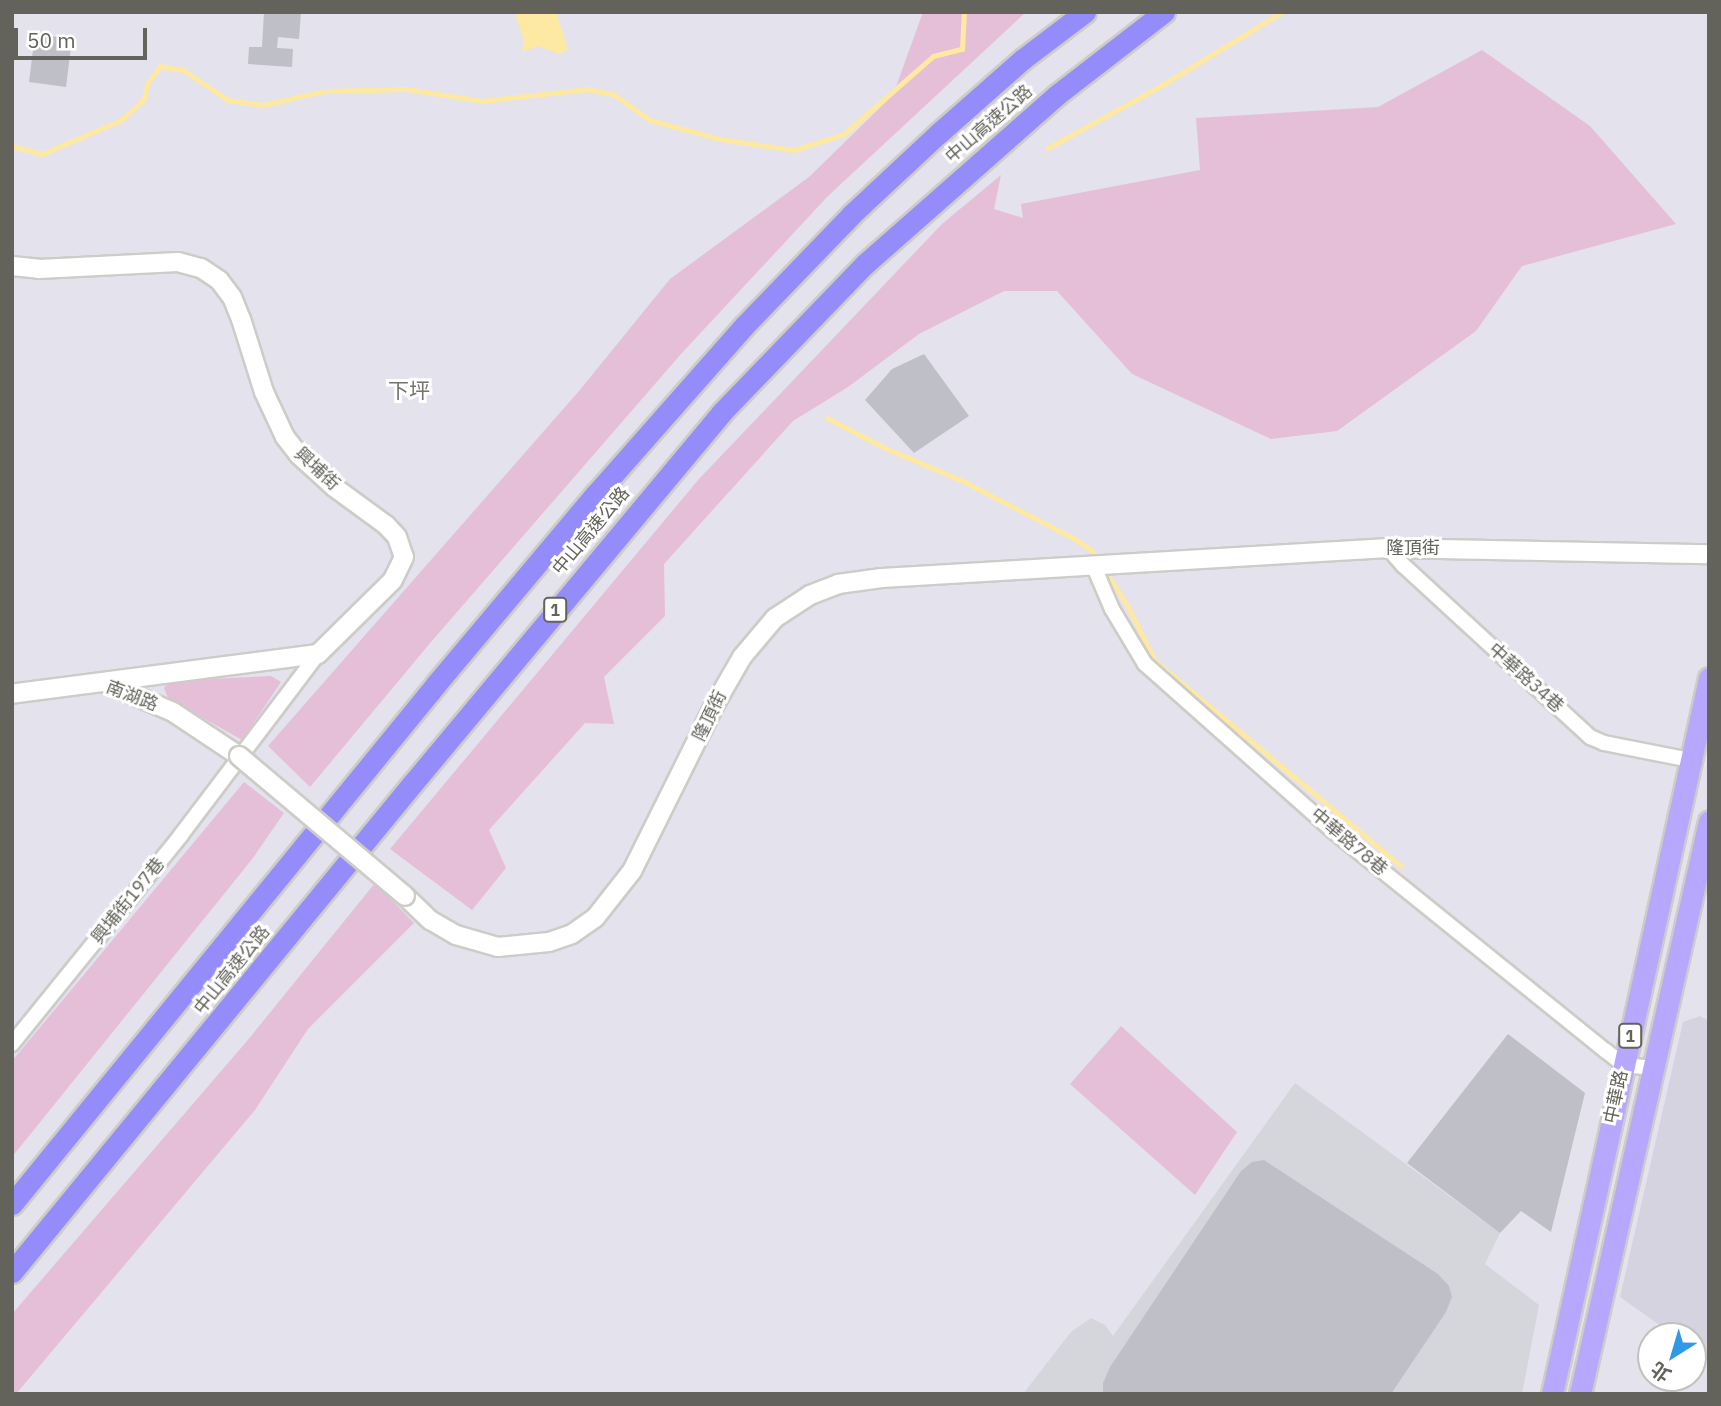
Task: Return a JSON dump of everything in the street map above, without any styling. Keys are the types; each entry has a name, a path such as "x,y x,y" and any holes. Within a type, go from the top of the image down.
{"highway":[{"name":"中山高速公路","path":"12,1205 438,683 595,495 744,326 852,214 939,133 1023,59 1085,12"},
{"name":"中山高速公路","path":"12,1272 456,730 722,412 865,264 1058,94 1164,12"}],"main road":[{"name":"中華路","path":"1552,1394 1709,678"},
{"name":"中華路","path":"1580,1394 1651,1068 1705,855 1708,826"}],"street":[{"name":"興埔街","path":"12,266 39,269 178,262 201,268 219,280 232,297 264,392 285,437 299,455 334,487 386,525 397,537 404,557 393,580 318,654 239,756"},
{"name":"隆頂街","path":"239,756 430,920 475,943 525,947 572,934 595,918 632,871 728,680 758,637 795,603 838,584 882,578 1388,548 1709,554"},
{"name":"中華路34巷","path":"1388,548 1403,565 1590,737 1604,743 1690,760"},
{"name":"中華路78巷","path":"1094,567 1112,609 1145,664 1333,831 1623,1065"},
{"path":"106,683 318,654"},
{"name":"南湖路","path":"12,694 106,683 173,712 239,756"},
{"name":"興埔街197巷","path":"12,1044 181,835 239,756"},
{"path":"1623,1065 1651,1068"}],"shaded area":[{"path":"514,12 556,12 568,49 559,54 538,46 522,52 524,40"},
{"path":"923,12 1026,12 828,196 681,354 431,642 310,787 268,746 579,391 670,279 809,177 893,95"},
{"path":"1482,50 1590,126 1676,224 1522,266 1476,331 1337,431 1271,439 1132,374 1057,291 1004,291 919,334 848,387 793,421 664,564 665,616 604,677 614,724 585,723 489,830 506,868 472,910 390,849 699,479 942,224 1001,175 994,209 1023,218 1021,204 1200,170 1196,118 1378,107"},
{"path":"271,676 281,682 242,740 168,698 164,688 169,681"},
{"path":"244,782 284,813 253,858 12,1157 12,1061"},
{"path":"375,883 414,923 308,1029 255,1110 16,1394 12,1394 12,1314 247,1041"},
{"path":"1700,1016 1709,1021 1709,1361 1707,1322 1655,1322 1620,1297 1683,1022"},
{"path":"1121,1026 1237,1132 1195,1195 1070,1084"},
{"path":"1295,1083 1500,1233 1485,1264 1539,1305 1522,1394 1023,1394 1071,1332 1091,1318 1105,1325 1113,1336"}],"building":[{"path":"264,12 301,12 299,39 278,37 277,48 293,49 292,67 248,64 249,47 262,47"},
{"path":"35,34 72,39 66,87 29,82"},
{"path":"924,354 969,416 914,453 865,400 892,369"},
{"path":"1508,1034 1585,1093 1551,1232 1521,1211 1500,1233 1407,1163"},
{"path":"1264,1160 1438,1274 1449,1286 1452,1297 1446,1312 1391,1394 1103,1394 1103,1383 1110,1367 1241,1171 1252,1162"}],"waterway":[{"path":"12,146 42,154 121,120 144,99 147,84 160,66 183,70 228,100 263,105 324,91 407,89 482,101 587,89 613,94 650,120 720,139 794,150 844,134 933,56 962,49 964,12"},
{"path":"1048,148 1162,85 1282,12"},
{"path":"827,418 883,447 965,482 1075,539 1091,550 1098,561"},
{"path":"1104,569 1127,605 1155,661 1401,866"}],"district":[{"name":"下坪","path":"409,390"}]}
